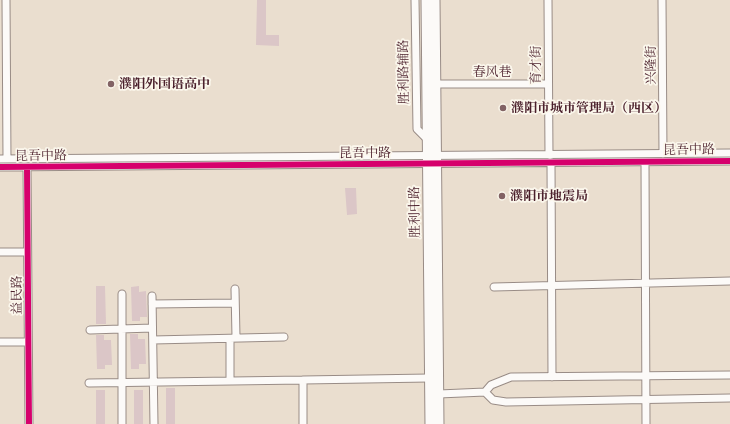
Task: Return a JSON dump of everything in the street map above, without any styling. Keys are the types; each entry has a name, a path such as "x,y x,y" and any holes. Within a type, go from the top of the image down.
{"main road":[{"name":"胜利中路","path":"426,0 427,140 432,160 439,424"},
{"name":"胜利中路","path":"430,424 429,378 432,160 436,84 435,0"}],"street":[{"path":"4,159 3,29 6,0"},
{"name":"胜利路辅路","path":"415,0 416,129 427,140"},
{"name":"育才街","path":"548,0 549,155"},
{"name":"兴隆街","path":"662,0 663,154"},
{"name":"春风巷","path":"436,84 548,84"},
{"name":"昆吾中路","path":"0,167 432,160 549,155 730,153"},
{"name":"昆吾中路","path":"4,159 432,160 551,162 730,161"},
{"path":"551,162 552,377"},
{"path":"644,162 646,424"},
{"name":"益民路","path":"27,167 29,424"},
{"path":"0,252 27,252"},
{"path":"494,287 730,281"},
{"path":"230,380 235,289"},
{"path":"122,294 122,424"},
{"path":"154,424 152,300 235,303"},
{"path":"90,330 152,328"},
{"path":"152,340 284,337"},
{"path":"0,342 28,342"},
{"path":"439,394 485,392 491,385 511,378 730,375"},
{"path":"89,383 429,378"},
{"path":"303,380 303,424"},
{"path":"485,392 493,400 506,402 730,398"}],"building":[{"path":"257,0 266,0 266,35 279,35 279,46 256,45"},
{"path":"345,188 356,188 357,214 347,215"},
{"path":"96,286 105,286 106,324 96,324"},
{"path":"139,286 139,292 146,291 147,317 140,317 140,321 132,321 131,287"},
{"path":"130,334 138,334 138,339 145,339 146,364 139,364 139,369 131,369"},
{"path":"96,335 104,335 104,340 111,340 112,365 105,365 105,369 97,369"},
{"path":"166,388 175,388 175,424 166,424"},
{"path":"96,390 105,390 105,424 96,424"},
{"path":"134,390 143,390 143,424 134,424"}],"cycle path":[{"path":"0,167 730,161"},
{"path":"27,167 29,424"}],"place":[{"name":"濮阳外国语高中","path":"111,84"},
{"name":"濮阳市城市管理局（西区）","path":"503,108"},
{"name":"濮阳市地震局","path":"502,196"}]}
